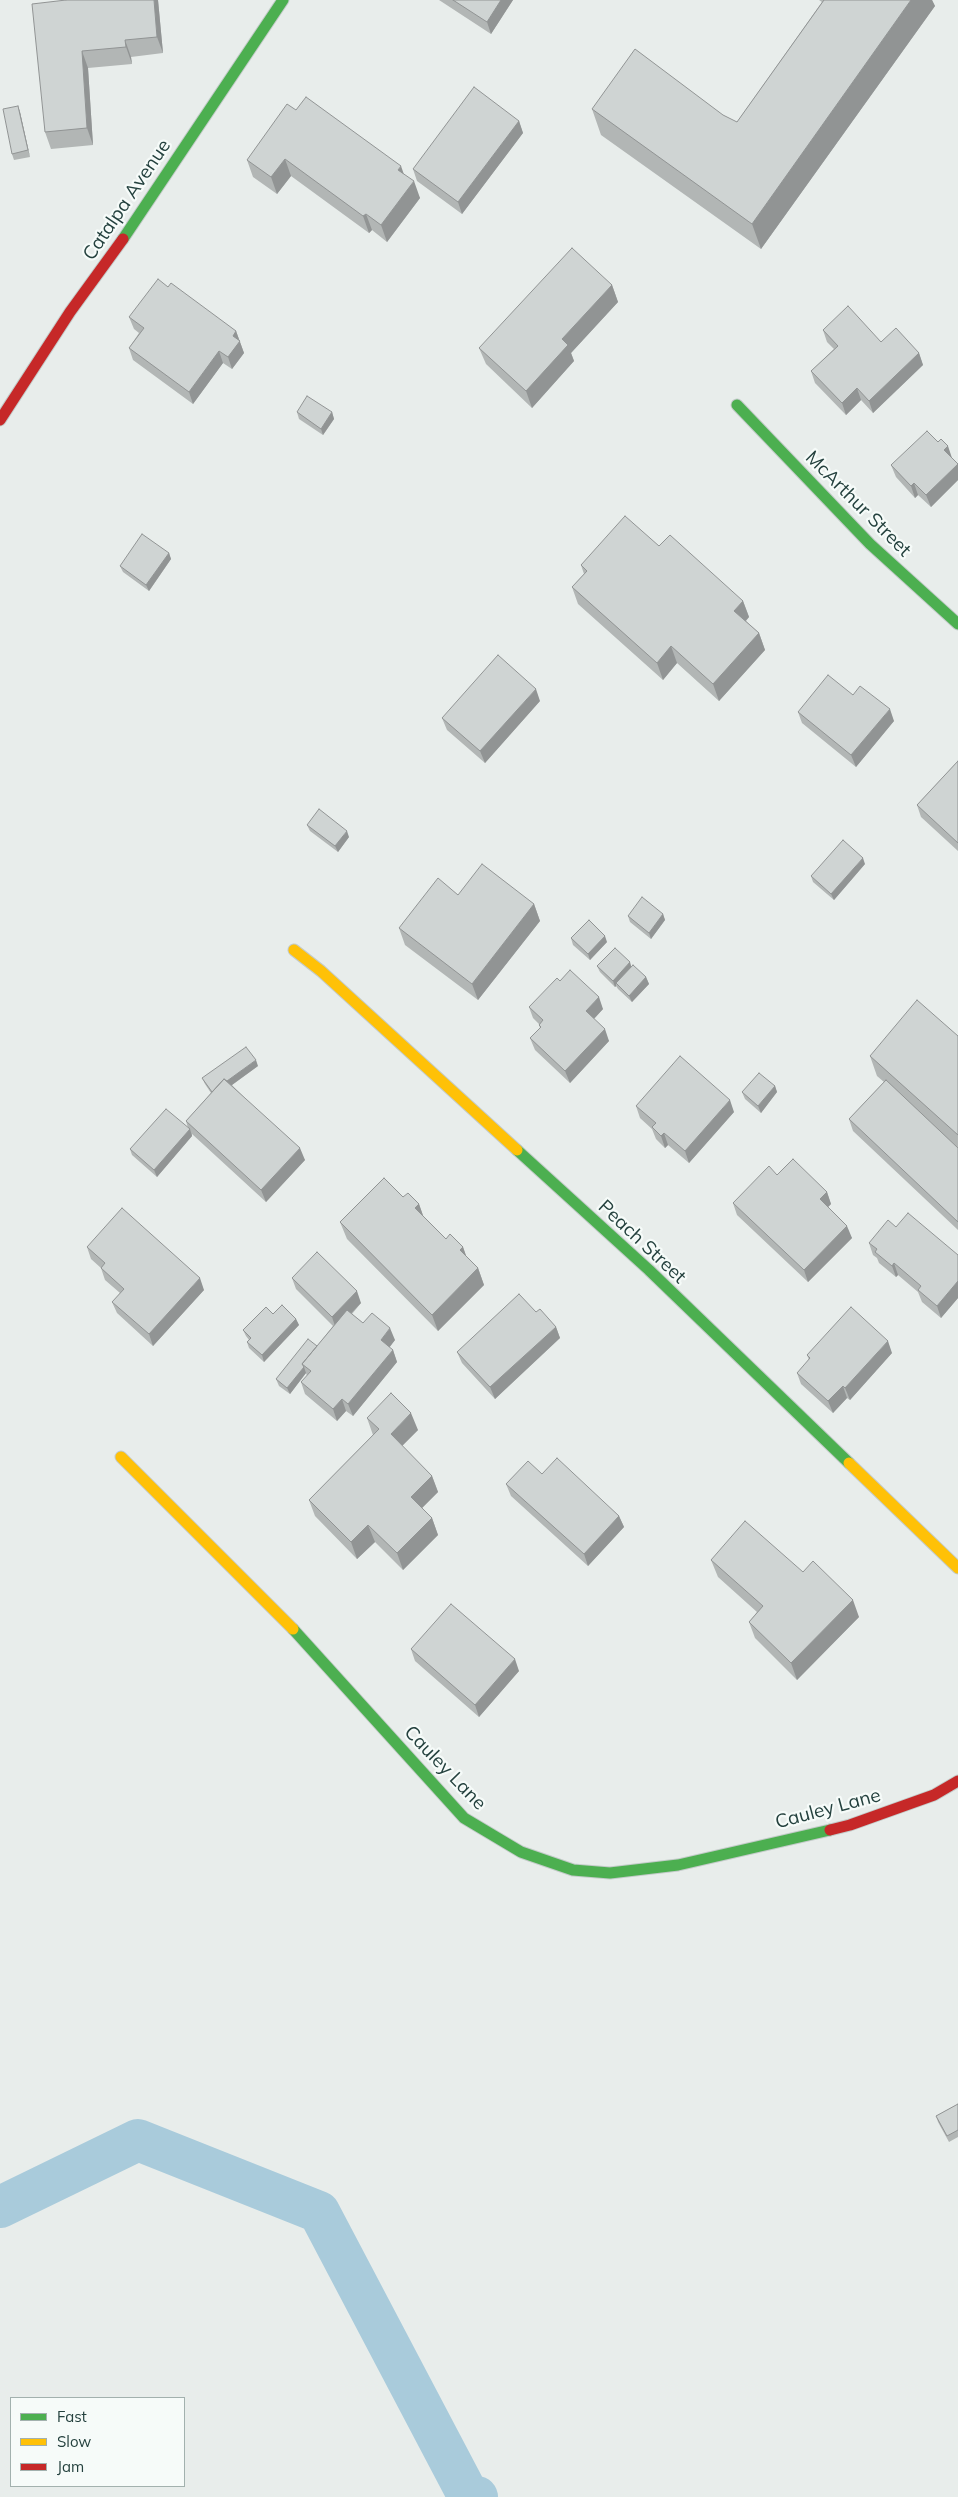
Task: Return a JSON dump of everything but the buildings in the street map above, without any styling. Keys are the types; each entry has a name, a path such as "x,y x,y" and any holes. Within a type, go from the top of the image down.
{"street":[{"name":"Catalpa Avenue","path":"0,420 70,312 121,241 283,0"},
{"name":"McArthur Street","path":"737,405 870,544 958,624"},
{"name":"Peach Street","path":"294,950 320,971 649,1270 958,1568"},
{"name":"Cauley Lane","path":"121,1457 305,1642 464,1818 520,1852 573,1870 610,1873 678,1865 850,1825 934,1795 958,1781"}],"waterway":[{"path":"0,2207 138,2140 319,2212 468,2495 477,2497"}],"traffic: fast":[{"path":"123,239 283,0"},
{"path":"737,405 870,544 958,624"},
{"path":"517,1150 649,1270 849,1463"},
{"path":"293,1629 464,1818 521,1852 573,1870 610,1873 678,1865 830,1830"}],"traffic: slow":[{"path":"294,950 321,971 517,1150"},
{"path":"121,1457 293,1629"},
{"path":"849,1463 958,1568"}],"traffic: jam":[{"path":"0,420 70,312 123,239"},
{"path":"830,1830 850,1825 934,1795 958,1781"}]}
